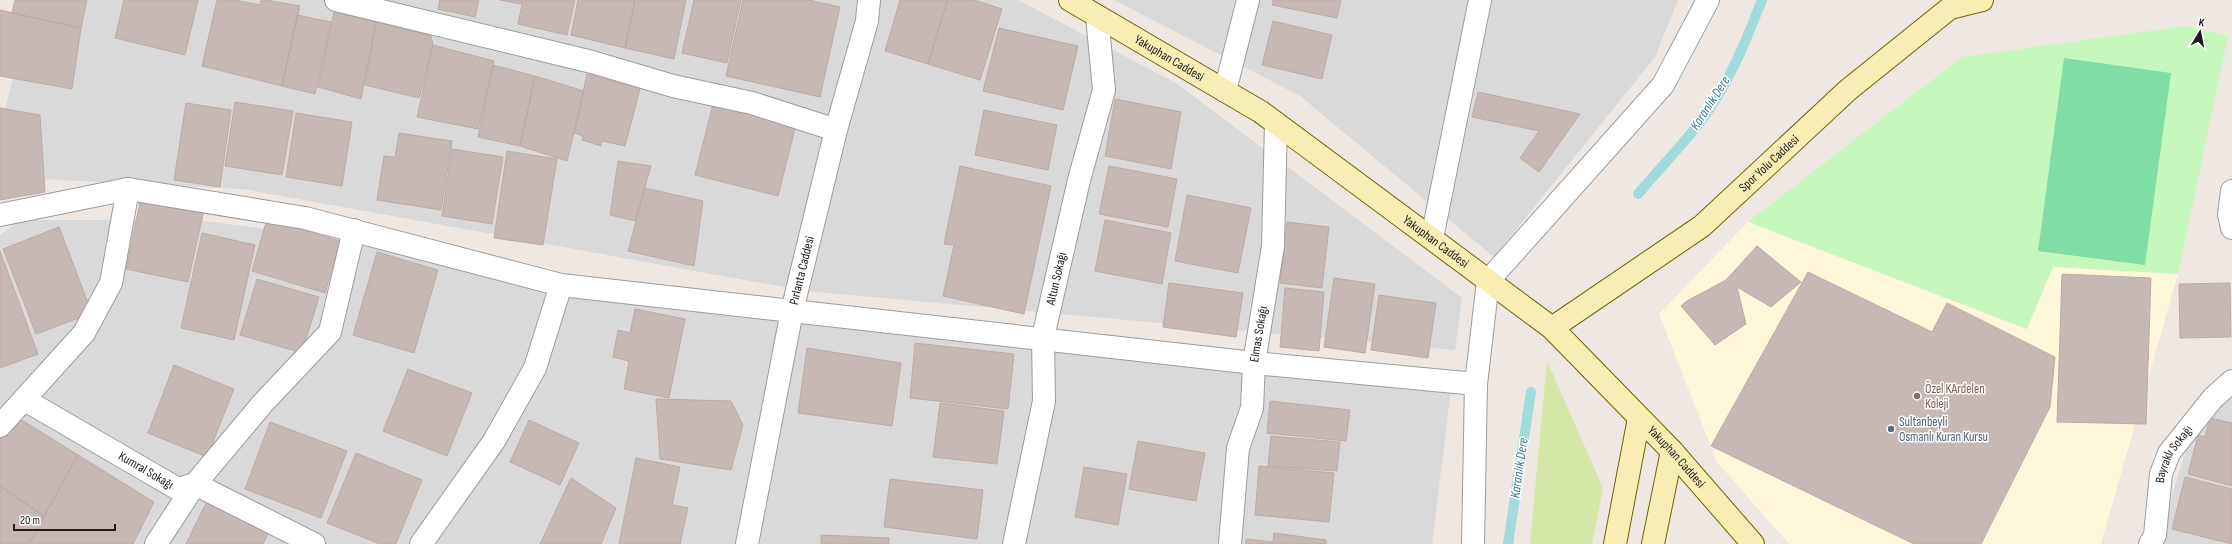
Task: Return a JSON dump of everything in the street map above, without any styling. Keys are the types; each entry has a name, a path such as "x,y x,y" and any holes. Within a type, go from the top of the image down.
{"street":[{"path":"336,0 592,62 672,86 752,103 836,130"},
{"name":"Pırlanta Caddesi","path":"748,544 792,311 836,130 867,21 869,0"},
{"name":"Yakuphan Caddesi","path":"1070,0 1261,112 1552,328 1672,451 1753,544"},
{"path":"1225,92 1248,0"},
{"path":"1432,238 1480,0"},
{"path":"1473,544 1476,384 1488,281 1662,85 1708,0"},
{"name":"Spor Yolu Caddesi","path":"1552,328 1702,226 1848,90 1950,8 1982,0"},
{"name":"Altun Sokağı","path":"1014,544 1044,402 1043,338 1079,180 1104,90 1097,16"},
{"name":"Elmas Sokağı","path":"1230,544 1238,448 1252,408 1254,363 1273,246 1276,123"},
{"path":"0,215 128,189 305,218 561,285 1043,338 1254,363 1476,384"},
{"path":"0,426 25,400 84,332 111,283 128,189"},
{"path":"2232,191 2229,214 2232,228"},
{"path":"156,544 195,484 263,403 330,332 354,230"},
{"path":"421,544 494,441 535,368 561,285"},
{"name":"Bayraklı Sokağı","path":"2150,544 2155,535 2161,474 2169,453 2213,398 2232,381"},
{"name":"Kumral Sokağı","path":"25,400 178,489 195,484 314,544"},
{"path":"1614,544 1639,418"},
{"path":"1653,544 1672,451"}],"shaded area":[{"path":"31,0 1018,0 1176,83 1462,298 1455,350 806,291 243,189 0,177 0,132"},
{"path":"1114,0 1678,0 1655,57 1494,257 1300,96"},
{"path":"20,220 197,220 441,252 769,319 1451,389 1432,544 0,544 0,235"},
{"name":"Özel KArdelen Koleji","path":"1748,222 2026,329 2053,266 2178,274 2101,544 1789,544 1717,462 1659,314"},
{"path":"2232,383 2232,544 2156,544 2190,439"}],"green space":[{"path":"2186,26 2228,36 2178,274 2053,267 2027,329 1748,222 1962,57"},
{"path":"2064,58 2171,73 2145,265 2038,251"},
{"path":"1547,361 1603,488 1592,544 1530,544"}],"building":[{"path":"15,0 87,0 81,28 12,13"},
{"path":"124,0 198,0 185,55 115,38"},
{"path":"217,0 235,0 260,5 261,0 266,0 300,6 282,86 202,66"},
{"path":"440,0 479,0 475,17 438,9"},
{"path":"500,0 522,0 521,4"},
{"path":"523,0 575,0 567,35 518,24"},
{"path":"578,0 635,0 625,48 571,35"},
{"path":"635,0 686,0 674,59 625,48"},
{"path":"694,0 741,0 727,63 682,53"},
{"path":"743,0 809,0 840,7 820,97 726,76"},
{"path":"900,0 947,0 928,64 885,51"},
{"path":"948,0 974,0 1002,9 980,80 928,64"},
{"path":"1273,0 1341,0 1337,18 1272,5"},
{"path":"0,10 81,28 72,89 0,76"},
{"path":"334,12 376,22 361,99 318,87"},
{"path":"297,15 331,22 315,94 282,86"},
{"path":"1273,21 1332,35 1322,79 1262,65"},
{"path":"376,22 431,36 433,45 419,98 365,85"},
{"path":"999,28 1078,46 1063,110 983,91"},
{"path":"433,45 494,61 478,129 417,117"},
{"path":"493,65 535,76 520,146 478,137"},
{"path":"587,74 640,89 625,146 602,141 601,146 582,140 583,136 574,133"},
{"path":"535,76 584,91 567,161 520,146"},
{"path":"1478,92 1580,114 1539,172 1520,158 1539,131 1472,117"},
{"path":"1115,99 1181,112 1171,169 1105,156"},
{"path":"235,102 293,111 282,175 225,166"},
{"path":"186,103 231,110 220,187 174,180"},
{"path":"713,104 796,125 778,196 695,175"},
{"path":"0,108 40,115 45,192 0,200"},
{"path":"984,110 1057,125 1048,170 975,155"},
{"path":"296,113 352,122 342,186 286,177"},
{"path":"399,133 452,141 441,210 377,200 384,156 395,157"},
{"path":"452,149 503,157 492,224 442,216"},
{"path":"507,151 557,159 543,245 494,238"},
{"path":"618,161 651,166 635,221 610,215"},
{"path":"960,166 1051,186 1024,314 943,296 954,245 944,244"},
{"path":"1109,166 1177,179 1168,227 1099,214"},
{"path":"645,188 703,201 694,266 628,251"},
{"path":"1187,195 1251,208 1238,273 1175,261"},
{"path":"141,197 204,210 188,282 126,269"},
{"path":"267,219 340,241 325,293 252,271"},
{"path":"1105,220 1171,233 1162,284 1095,271"},
{"path":"1287,222 1329,227 1322,288 1280,283"},
{"path":"59,227 92,313 36,334 3,249"},
{"path":"202,233 255,245 234,340 181,328"},
{"path":"1757,246 1801,282 1771,307 1737,287 1746,324 1715,345 1681,306 1685,302 1726,280"},
{"path":"0,251 38,354 0,368"},
{"path":"377,252 438,270 414,353 353,335"},
{"path":"1808,272 1932,332 1947,303 2055,357 2050,407 1981,544 1914,544 1711,446"},
{"path":"2062,274 2151,278 2146,424 2057,422"},
{"path":"1334,278 1375,284 1365,353 1324,347"},
{"path":"257,279 319,297 302,353 240,335"},
{"path":"1169,283 1243,293 1236,337 1163,327"},
{"path":"2230,283 2231,337 2180,338 2179,284"},
{"path":"1285,288 1324,292 1319,351 1280,347"},
{"path":"1379,295 1436,303 1428,358 1371,350"},
{"path":"635,309 685,319 669,398 624,389 629,361 613,357 618,330 630,333"},
{"path":"915,343 1014,354 1008,409 910,398"},
{"path":"807,348 901,363 892,426 798,413"},
{"path":"174,365 234,389 207,457 148,433"},
{"path":"408,369 472,393 447,456 383,431"},
{"path":"656,399 731,401 743,425 731,470 660,459"},
{"path":"1270,401 1350,410 1346,441 1267,433"},
{"path":"940,403 1004,411 997,464 933,457"},
{"path":"2210,418 2232,423 2232,486 2188,474 2198,435 2205,437"},
{"path":"22,420 78,455 44,516 0,486 0,436"},
{"path":"529,420 579,443 560,485 510,462"},
{"path":"270,422 347,451 321,518 245,489"},
{"path":"1271,436 1340,442 1337,471 1268,466"},
{"path":"1138,441 1205,453 1196,501 1129,489"},
{"path":"356,453 422,480 396,544 380,544 327,523"},
{"path":"78,455 154,502 133,544 29,544"},
{"path":"636,458 680,467 672,505 688,508 680,544 619,544"},
{"path":"1259,466 1334,473 1329,522 1255,515"},
{"path":"1084,467 1127,474 1118,525 1075,517"},
{"path":"2185,477 2232,489 2232,544 2172,529"},
{"path":"571,478 616,508 601,544 540,544"},
{"path":"890,479 983,490 977,539 884,527"},
{"path":"0,486 44,516 29,544 0,544"},
{"path":"209,497 271,527 263,544 186,544"},
{"path":"1274,533 1326,540 1326,544 1246,544 1246,539 1273,542"},
{"path":"821,535 889,538 889,544 821,544"}],"waterway":[{"name":"Karanlık Dere","path":"1638,194 1700,122 1719,94 1735,64 1762,0"},
{"name":"Karanlık Dere","path":"1508,544 1531,392"}],"place":[{"name":"Özel KArdelen Koleji","path":"1917,396"},
{"name":"Sultanbeyli Osmanlı Kuran Kursu","path":"1891,429"}]}
